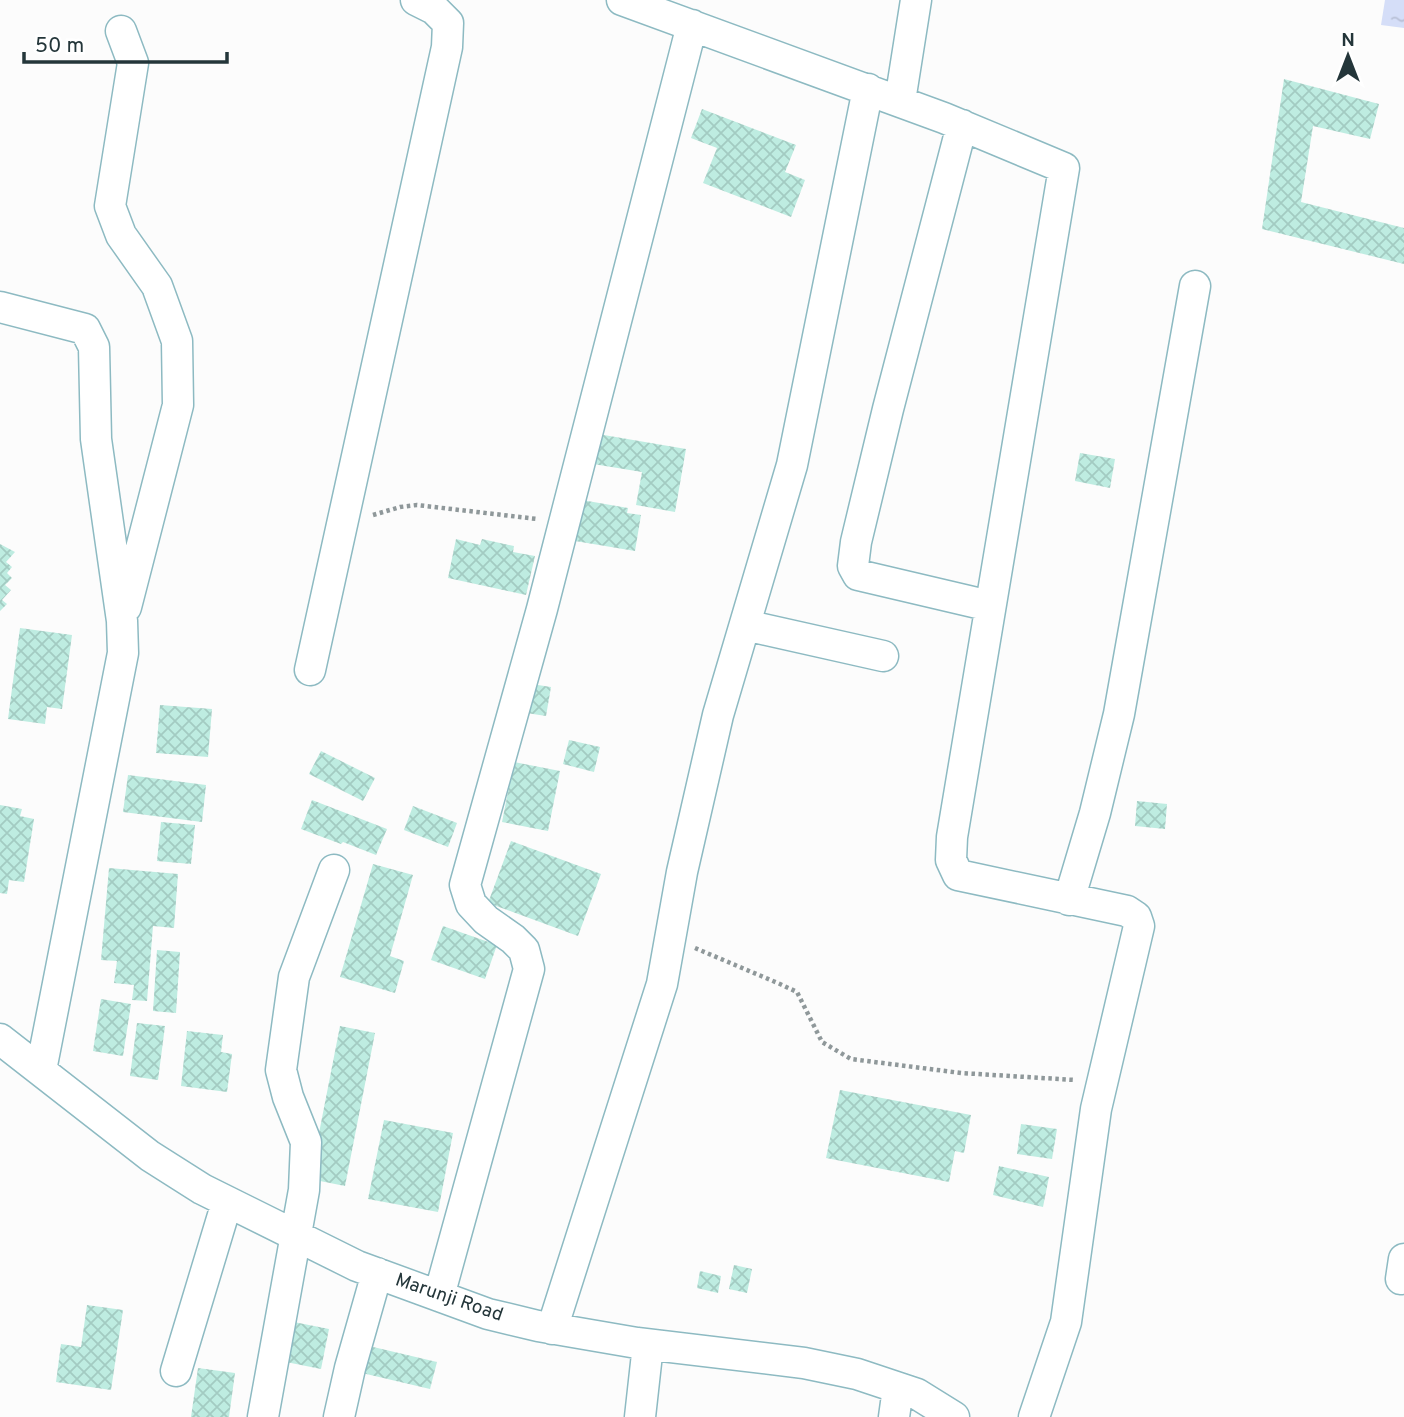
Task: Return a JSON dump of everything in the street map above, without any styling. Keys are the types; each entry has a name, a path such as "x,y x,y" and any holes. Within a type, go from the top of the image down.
{"street":[{"path":"310,670 447,47 448,23 434,9 416,0"},
{"path":"622,0 900,101 1064,168 952,836 951,860 958,875 1128,911 1136,917 1139,926 1101,1081 1066,1322 1034,1417"},
{"path":"900,101 916,0"},
{"path":"439,1296 529,969 524,950 486,920 471,904 465,885 542,610 692,25"},
{"path":"121,31 133,63 110,206 121,235 157,286 177,341 178,405 122,621"},
{"path":"552,1329 662,984 681,872 718,715 792,465 868,89"},
{"path":"962,125 888,409 852,566 858,575 990,606"},
{"path":"1069,900 1095,813 1119,714 1195,286"},
{"path":"0,307 85,329 94,347 96,439 122,621 123,653 41,1070"},
{"path":"745,625 883,656"},
{"path":"263,1417 304,1190 306,1142 288,1097 281,1070 294,977 334,870"},
{"name":"Marunji Road","path":"0,1039 150,1156 226,1202 357,1266 488,1314 552,1329 648,1345 804,1363 857,1374 896,1403 917,1394 954,1417"},
{"path":"176,1371 226,1202"},
{"path":"339,1417 377,1273"},
{"path":"640,1417 648,1345"}],"path":[{"path":"342,525 400,507 417,505 564,522"},
{"path":"674,915 693,947 797,992 822,1042 851,1059 961,1073 1101,1081"}],"water":[{"path":"1385,0 1404,0 1404,28 1381,25"}],"building":[{"path":"1284,79 1379,104 1370,139 1313,126 1301,202 1404,228 1404,264 1262,229"},
{"path":"702,109 796,145 785,172 805,180 791,217 703,183 717,148 691,138"},
{"path":"598,434 686,449 675,512 636,505 642,472 593,464"},
{"path":"1080,453 1115,459 1110,488 1075,481"},
{"path":"582,500 628,508 627,513 641,515 635,551 575,541"},
{"path":"456,539 480,545 482,539 514,546 513,552 535,556 526,595 448,578"},
{"path":"0,544 15,552 6,562 12,567 7,573 12,578 5,585 11,590 2,600 7,604 0,611"},
{"path":"20,628 72,635 62,709 47,707 45,724 8,719"},
{"path":"525,683 551,687 546,716 520,712"},
{"path":"160,705 212,709 208,757 156,753"},
{"path":"569,740 600,747 594,772 563,764"},
{"path":"321,751 375,778 363,801 309,774"},
{"path":"514,762 560,771 548,831 502,822"},
{"path":"128,775 206,785 202,822 123,812"},
{"path":"312,800 387,829 376,855 301,829"},
{"path":"1137,801 1167,804 1165,829 1135,826"},
{"path":"0,805 22,809 20,816 34,819 24,882 9,880 7,894 0,893"},
{"path":"413,806 457,823 448,847 404,830"},
{"path":"161,822 195,825 191,864 157,861"},
{"path":"511,841 601,874 578,936 488,903"},
{"path":"373,864 413,875 390,956 404,961 395,993 340,977"},
{"path":"109,868 178,874 174,928 153,926 147,1001 132,1000 134,985 114,983 117,961 101,960"},
{"path":"443,926 497,945 485,979 431,960"},
{"path":"157,950 180,952 176,1013 153,1011"},
{"path":"101,999 131,1004 123,1056 93,1051"},
{"path":"137,1023 165,1026 158,1080 130,1076"},
{"path":"340,1026 375,1033 345,1186 310,1179"},
{"path":"187,1031 223,1035 221,1052 232,1054 227,1092 181,1086"},
{"path":"840,1090 971,1115 964,1153 955,1151 949,1182 826,1158"},
{"path":"384,1120 453,1133 438,1212 368,1199"},
{"path":"1021,1124 1057,1129 1052,1159 1017,1154"},
{"path":"999,1166 1049,1177 1043,1207 993,1195"},
{"path":"734,1265 752,1269 747,1293 729,1289"},
{"path":"700,1271 721,1276 718,1293 697,1288"},
{"path":"87,1305 123,1310 111,1390 56,1382 61,1344 81,1347"},
{"path":"294,1322 329,1329 321,1369 286,1362"},
{"path":"369,1346 437,1362 430,1389 362,1373"},
{"path":"198,1368 235,1373 229,1417 191,1417"}]}
